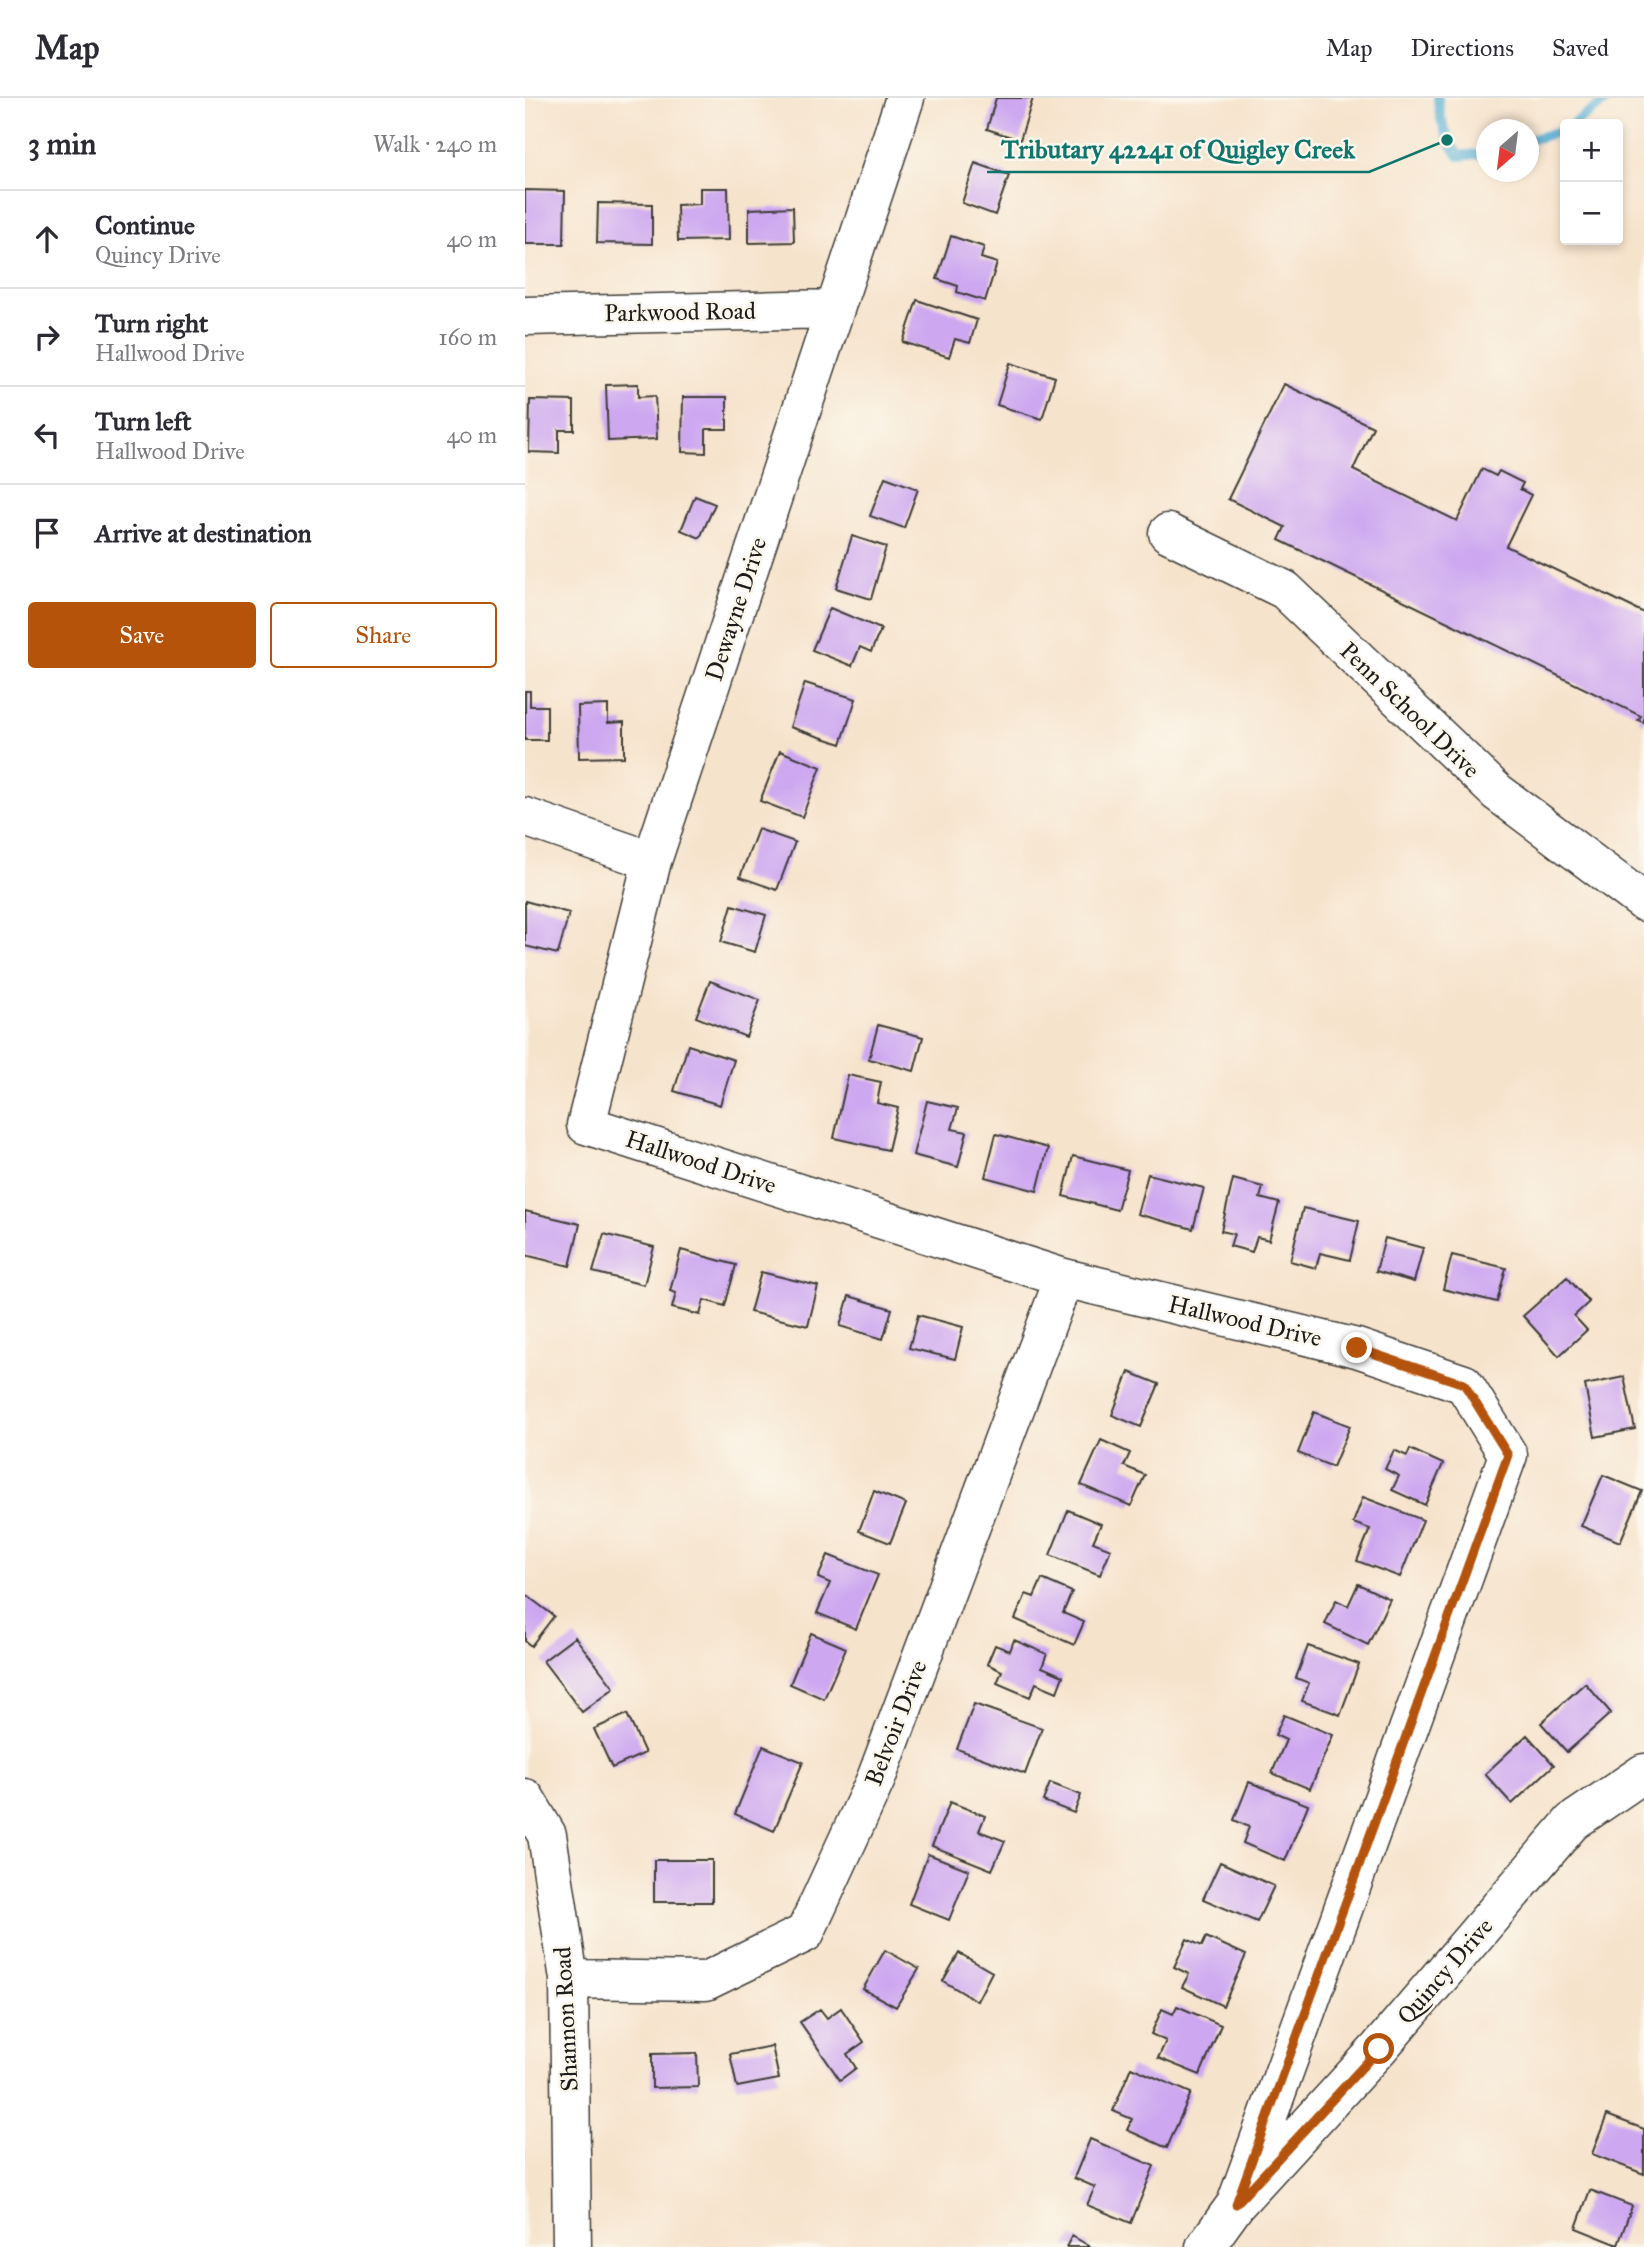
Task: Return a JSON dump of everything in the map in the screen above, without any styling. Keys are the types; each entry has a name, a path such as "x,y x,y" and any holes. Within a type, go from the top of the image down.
{"street":[{"name":"Dewayne Drive","path":"586,1125 652,861 905,98"},
{"name":"Parkwood Road","path":"525,316 834,309"},
{"name":"Penn School Drive","path":"1168,533 1285,590 1497,792 1644,902"},
{"path":"525,817 652,861"},
{"name":"Hallwood Drive","path":"586,1125 1064,1278 1357,1348 1464,1384 1508,1455 1236,2204"},
{"name":"Belvoir Drive","path":"569,1979 706,1981 805,1933 876,1779 1064,1278"},
{"name":"Quincy Drive","path":"1205,2247 1236,2204 1379,2049 1573,1822 1644,1773"},
{"name":"Shannon Road","path":"525,1798 547,1835 569,1979 572,2247"}],"building":[{"path":"996,98 1033,98 1020,140 987,129"},
{"path":"975,163 1009,175 995,215 962,203"},
{"path":"700,188 728,188 729,240 678,241 677,205 700,204"},
{"path":"525,190 565,191 564,244 525,244"},
{"path":"598,203 652,204 652,244 597,243"},
{"path":"793,207 794,242 749,243 749,209"},
{"path":"951,236 984,247 981,258 997,263 985,301 957,292 958,286 937,279"},
{"path":"917,300 977,320 970,343 955,339 949,357 903,342"},
{"path":"1010,363 1055,377 1042,419 997,405"},
{"path":"638,384 638,397 655,396 657,439 608,441 606,385"},
{"path":"1284,384 1373,427 1353,470 1457,521 1482,469 1496,476 1499,471 1523,483 1520,489 1531,495 1506,546 1644,613 1644,723 1638,720 1641,716 1279,540 1285,527 1228,499"},
{"path":"683,397 727,397 727,429 706,429 706,453 682,452"},
{"path":"530,400 574,401 574,430 559,430 559,453 529,452"},
{"path":"885,477 918,489 904,528 870,516"},
{"path":"695,496 715,504 700,538 681,530"},
{"path":"852,536 886,547 871,599 836,588"},
{"path":"830,608 881,629 871,652 860,647 852,666 812,650"},
{"path":"805,683 856,699 841,744 790,727"},
{"path":"525,691 530,691 530,706 547,706 547,740 525,740"},
{"path":"608,705 608,723 624,722 624,757 579,758 578,706"},
{"path":"780,751 821,767 802,817 760,801"},
{"path":"758,829 795,842 777,890 740,877"},
{"path":"525,901 569,913 558,954 525,946"},
{"path":"732,905 766,915 755,952 721,942"},
{"path":"710,981 760,1000 746,1037 696,1017"},
{"path":"878,1025 923,1037 914,1071 869,1059"},
{"path":"688,1045 734,1060 720,1105 674,1091"},
{"path":"848,1075 881,1082 877,1103 898,1108 888,1150 834,1138"},
{"path":"927,1101 958,1108 952,1129 967,1132 958,1167 913,1155"},
{"path":"996,1134 1048,1148 1037,1191 985,1177"},
{"path":"1073,1156 1128,1170 1117,1210 1063,1196"},
{"path":"1148,1174 1204,1188 1193,1229 1137,1214"},
{"path":"1233,1179 1263,1187 1260,1198 1279,1203 1269,1240 1257,1237 1252,1252 1230,1246 1234,1234 1221,1231"},
{"path":"1303,1208 1359,1221 1350,1260 1320,1253 1316,1268 1290,1261"},
{"path":"525,1211 580,1224 570,1266 525,1255"},
{"path":"604,1234 654,1247 644,1285 593,1272"},
{"path":"1385,1238 1423,1248 1414,1282 1376,1271"},
{"path":"681,1250 736,1265 725,1306 704,1300 700,1315 672,1308 676,1293 670,1291"},
{"path":"1452,1255 1506,1268 1497,1302 1443,1289"},
{"path":"761,1272 818,1286 808,1326 750,1312"},
{"path":"1567,1277 1589,1302 1574,1316 1587,1330 1559,1356 1523,1316"},
{"path":"849,1296 892,1309 883,1339 840,1326"},
{"path":"918,1315 963,1327 955,1359 909,1348"},
{"path":"1129,1372 1159,1384 1141,1427 1112,1415"},
{"path":"1624,1377 1635,1429 1595,1437 1585,1385"},
{"path":"1314,1412 1350,1426 1333,1467 1298,1453"},
{"path":"1101,1440 1130,1453 1124,1466 1145,1475 1131,1506 1081,1485"},
{"path":"1410,1449 1443,1464 1425,1505 1392,1490 1399,1476 1385,1469 1394,1450 1407,1456"},
{"path":"1603,1475 1642,1491 1620,1542 1581,1526"},
{"path":"874,1491 906,1504 890,1543 859,1531"},
{"path":"1363,1497 1423,1520 1400,1577 1357,1561 1370,1529 1353,1523"},
{"path":"1068,1510 1101,1524 1093,1542 1111,1549 1100,1575 1050,1555"},
{"path":"828,1555 878,1575 856,1629 817,1613 830,1583 818,1578"},
{"path":"1042,1579 1072,1592 1063,1613 1084,1622 1074,1645 1015,1619 1026,1594 1034,1597"},
{"path":"1358,1584 1390,1599 1368,1645 1325,1624 1336,1600 1348,1606"},
{"path":"525,1594 554,1616 531,1646 525,1641"},
{"path":"811,1633 846,1648 824,1699 790,1684"},
{"path":"575,1637 614,1688 582,1712 543,1661"},
{"path":"1014,1640 1047,1654 1042,1667 1063,1676 1057,1692 1036,1683 1030,1697 997,1683 1002,1671 987,1664 995,1645 1010,1651"},
{"path":"1308,1646 1359,1664 1340,1715 1302,1701 1309,1683 1296,1678"},
{"path":"1585,1683 1611,1713 1567,1752 1541,1723"},
{"path":"974,1704 1042,1728 1025,1774 957,1749"},
{"path":"627,1714 645,1753 612,1768 594,1729"},
{"path":"1284,1715 1333,1735 1310,1789 1272,1773 1286,1740 1275,1735"},
{"path":"1527,1735 1554,1765 1512,1804 1485,1774"},
{"path":"763,1746 803,1762 774,1831 735,1814"},
{"path":"1249,1782 1308,1805 1285,1861 1243,1843 1249,1827 1234,1820"},
{"path":"1050,1783 1081,1795 1074,1813 1043,1801"},
{"path":"950,1802 985,1816 979,1831 1005,1841 992,1870 932,1846"},
{"path":"928,1854 969,1870 949,1920 909,1904"},
{"path":"654,1860 712,1860 712,1902 654,1902"},
{"path":"1220,1862 1274,1886 1257,1922 1203,1899"},
{"path":"1206,1937 1246,1955 1223,2006 1182,1987 1189,1974 1174,1967 1187,1939 1202,1946"},
{"path":"885,1950 919,1969 896,2007 863,1989"},
{"path":"959,1953 992,1972 977,2001 943,1981"},
{"path":"1177,2006 1221,2025 1200,2075 1158,2058 1166,2041 1151,2034 1162,2009 1173,2014"},
{"path":"841,2008 864,2042 847,2054 856,2068 840,2080 800,2022 820,2009 827,2018"},
{"path":"772,2046 779,2079 737,2087 730,2054"},
{"path":"697,2053 698,2087 652,2088 652,2054"},
{"path":"1131,2067 1191,2093 1167,2148 1127,2130 1132,2119 1113,2111"},
{"path":"1607,2115 1644,2129 1644,2174 1592,2154"},
{"path":"1090,2139 1154,2166 1131,2223 1087,2205 1095,2187 1074,2178"},
{"path":"1590,2190 1632,2206 1618,2245 1576,2228"},
{"path":"1072,2236 1091,2247 1066,2247"}],"waterway":[{"path":"1438,98 1444,128 1459,156 1476,154"},
{"path":"1580,119 1610,98"},
{"path":"1539,137 1560,131"}],"place":[{"name":"Tributary 42241 of Quigley Creek","path":"1447,140"}],"route":[{"path":"1357,1348 1464,1384 1508,1455 1236,2204 1379,2049"}]}
